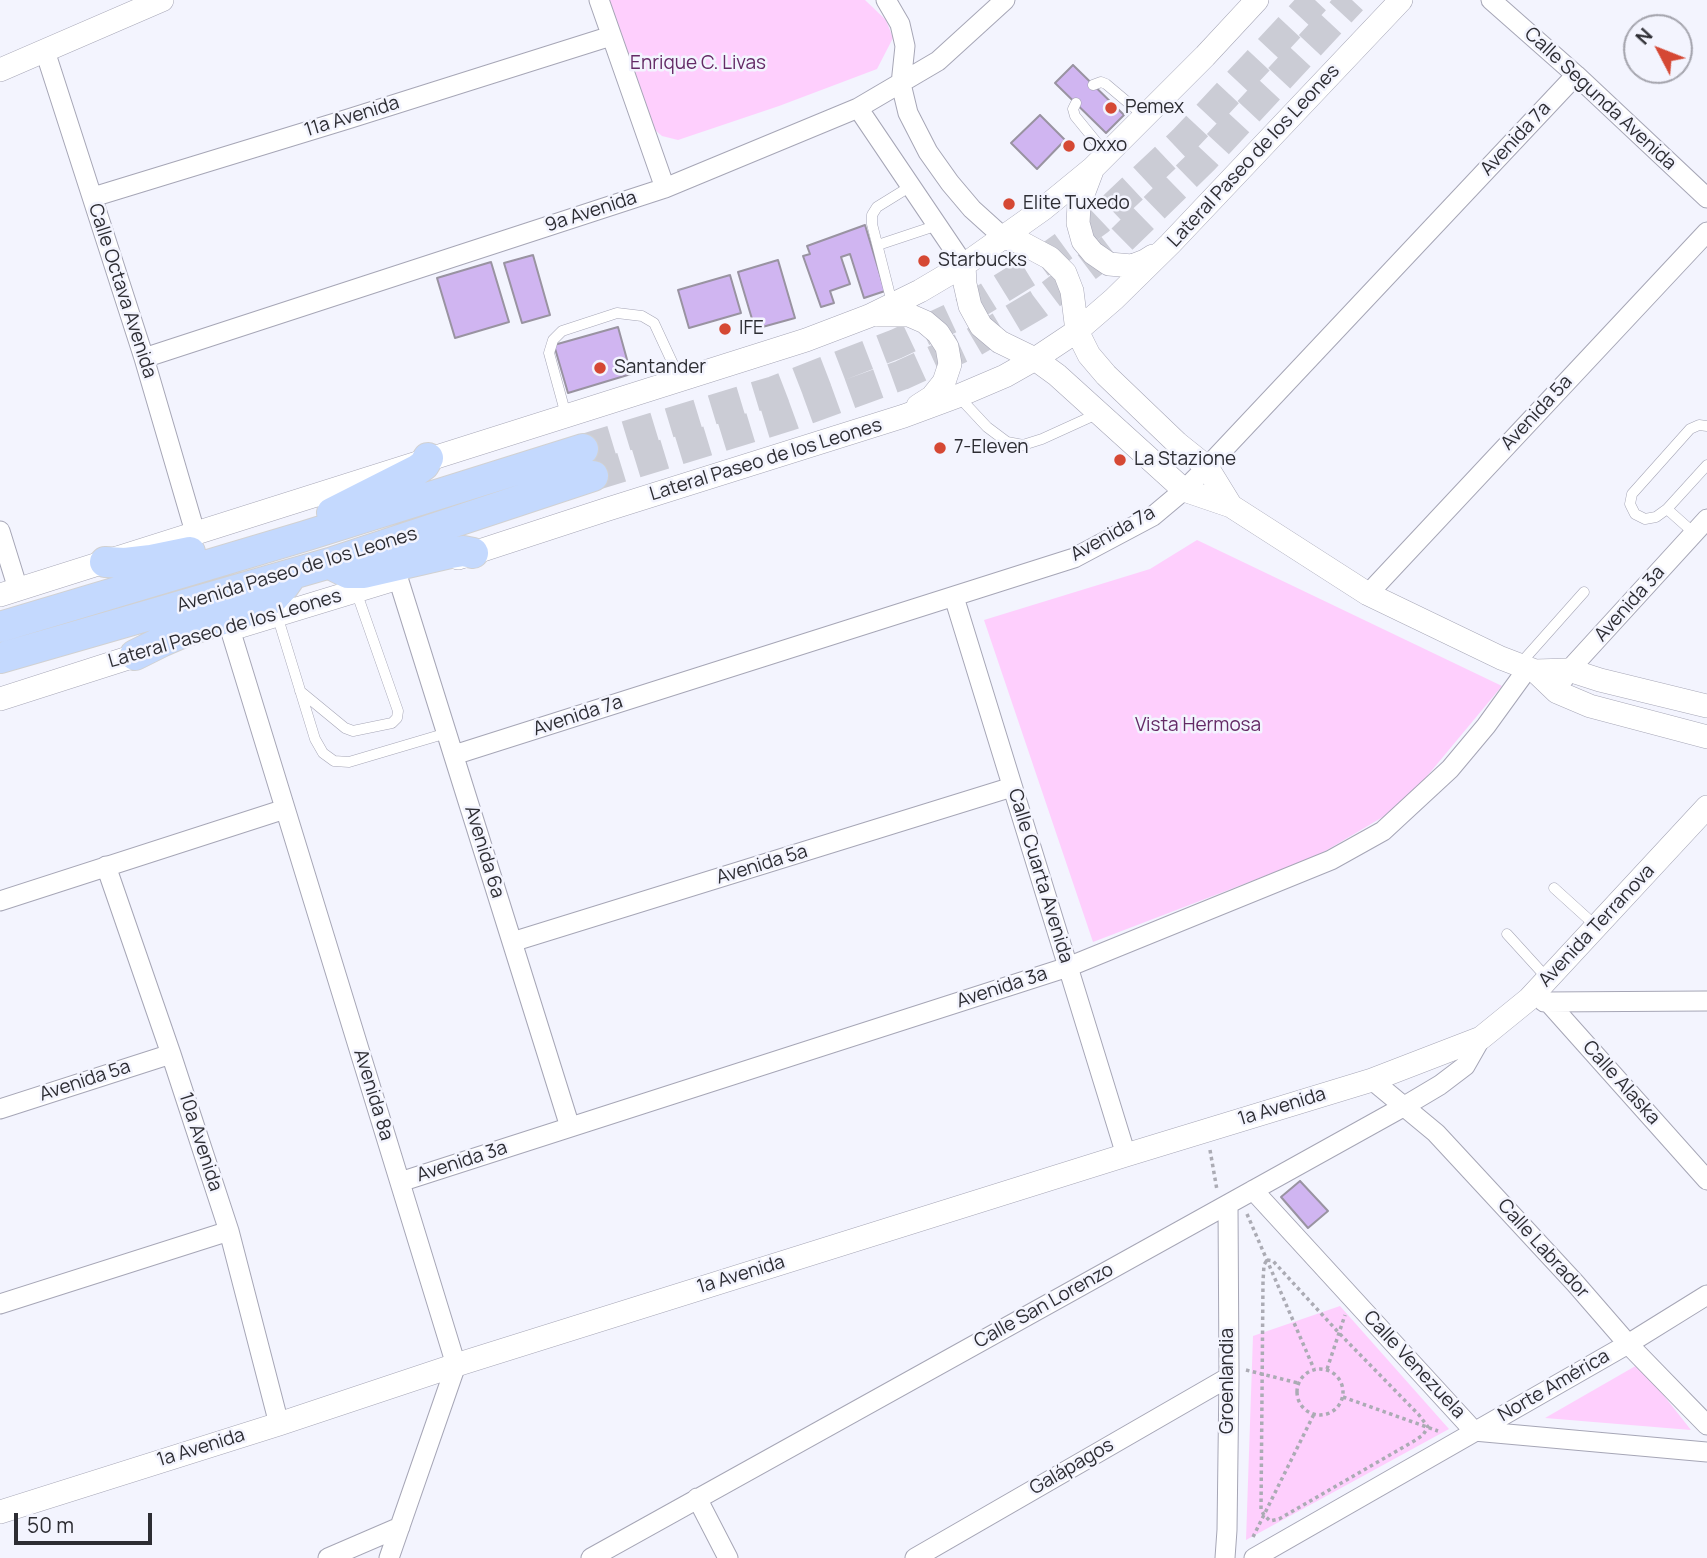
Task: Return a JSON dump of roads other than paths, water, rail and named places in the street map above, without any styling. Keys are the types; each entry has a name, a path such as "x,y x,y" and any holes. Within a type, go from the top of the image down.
{"main road":[{"path":"305,536 317,523 332,513 418,470 428,458"},
{"name":"Avenida Paseo de los Leones","path":"0,627 305,536 588,463 330,563 0,658"},
{"path":"105,562 152,560 211,550 234,557"},
{"path":"330,563 348,573 364,573 451,553 463,551 473,554"},
{"path":"135,654 184,632 258,607 274,597 293,573"}],"street":[{"path":"0,70 162,0"},
{"path":"599,0 665,188"},
{"path":"886,0 900,23 905,46 901,84 908,113 928,152 972,209 1003,237 1022,243 1050,258 1065,273 1072,291 1077,331 1089,355 1106,375 1177,443 1207,467 1231,506"},
{"name":"9a Avenida","path":"144,358 665,188 858,108 938,61 1005,0"},
{"path":"0,531 9,592 806,340 869,316 964,265 1043,209 1100,162 1257,0"},
{"name":"Lateral Paseo de los Leones","path":"0,699 135,654 230,629 398,578 591,514 904,416 1006,376 1077,331 1114,299 1170,244 1401,0"},
{"name":"Calle Segunda Avenida","path":"1492,0 1707,198"},
{"name":"11a Avenida","path":"93,197 611,36"},
{"name":"Calle Octava Avenida","path":"45,51 144,358 195,532"},
{"name":"Avenida 7a","path":"454,755 1074,558 1153,516 1207,467 1576,75"},
{"path":"858,108 964,265 970,306 981,326 1000,342 1035,359 1057,375 1184,490 1231,506 1368,594 1501,658 1528,668 1569,670 1707,706"},
{"path":"1100,162 1079,205 1078,223 1083,241 1093,253 1109,264 1132,266 1145,261 1170,244"},
{"name":"Avenida 5a","path":"1368,594 1707,232"},
{"path":"869,316 909,315 925,322 938,333 947,347 950,364 944,382 932,397 904,416"},
{"name":"Avenida 3a","path":"1557,692 1569,670 1700,526"},
{"name":"Avenida 6a","path":"398,578 570,1127"},
{"name":"Calle Cuarta Avenida","path":"954,597 1126,1155"},
{"name":"Avenida 8a","path":"230,629 456,1365"},
{"path":"1528,668 1557,692 1590,706 1707,737"},
{"name":"Avenida 3a","path":"400,1182 1068,967 1331,860 1383,831 1450,769 1486,726 1528,668"},
{"name":"Avenida 5a","path":"512,942 1012,788"},
{"name":"Avenida Terranova","path":"1481,1038 1539,1001 1547,979 1707,807"},
{"path":"0,901 285,809"},
{"name":"10a Avenida","path":"106,866 229,1231 279,1424"},
{"path":"1539,1001 1707,1001"},
{"name":"Calle Alaska","path":"1539,1001 1707,1180"},
{"name":"1a Avenida","path":"0,1512 456,1365 1372,1080 1481,1038"},
{"name":"Calle San Lorenzo","path":"591,1558 1403,1107 1465,1066 1481,1038"},
{"name":"Avenida 5a","path":"0,1109 171,1054"},
{"name":"Calle Labrador","path":"1372,1080 1436,1133 1628,1344 1707,1425"},
{"name":"Calle Venezuela","path":"1235,1200 1351,1297 1467,1435 1707,1452"},
{"name":"Groenlandia","path":"1225,1558 1235,1200"},
{"path":"0,1304 229,1231"},
{"name":"Norte América","path":"1251,1553 1628,1344 1707,1295"},
{"path":"389,1558 456,1365"},
{"name":"Galápagos","path":"915,1558 1229,1371"},
{"path":"697,1498 728,1558"},
{"path":"328,1558 400,1527"}],"lane":[{"path":"1093,85 1106,83 1145,116"},
{"path":"1076,103 1073,109 1075,116 1100,162"},
{"path":"893,304 872,215 877,207 911,186"},
{"path":"878,245 938,225"},
{"path":"566,415 549,353 552,340 562,331 617,313 642,316 654,323 681,379"},
{"path":"958,396 987,427 1007,442 1023,445 1099,413"},
{"path":"1707,426 1699,425 1690,429 1633,494 1630,504 1634,514 1645,519 1656,517 1667,509 1707,465"},
{"path":"1667,509 1700,526"},
{"path":"300,690 353,731 392,723 397,718 398,711 356,591"},
{"path":"1528,668 1584,592"},
{"path":"277,614 315,739 323,754 334,761 349,762 447,733"},
{"path":"1554,888 1596,926"},
{"path":"1507,933 1547,979"}],"tunnel":[{"path":"583,449 774,391 896,344 960,314 1028,272 1098,221 1183,141 1315,0"},
{"path":"593,476 789,416 902,375 972,343 1038,304 1117,244 1204,159 1352,0"}],"place":[{"name":"Pemex","path":"1111,108"},
{"name":"Oxxo","path":"1069,146"},
{"name":"Elite Tuxedo","path":"1009,204"},
{"name":"Starbucks","path":"924,261"},
{"name":"IFE","path":"725,329"},
{"name":"Santander","path":"600,368"},
{"name":"7-Eleven","path":"940,448"},
{"name":"La Stazione","path":"1120,460"}],"park label":[{"name":"Enrique C. Livas","path":"698,64"},
{"name":"Vista Hermosa","path":"1198,726"}]}
